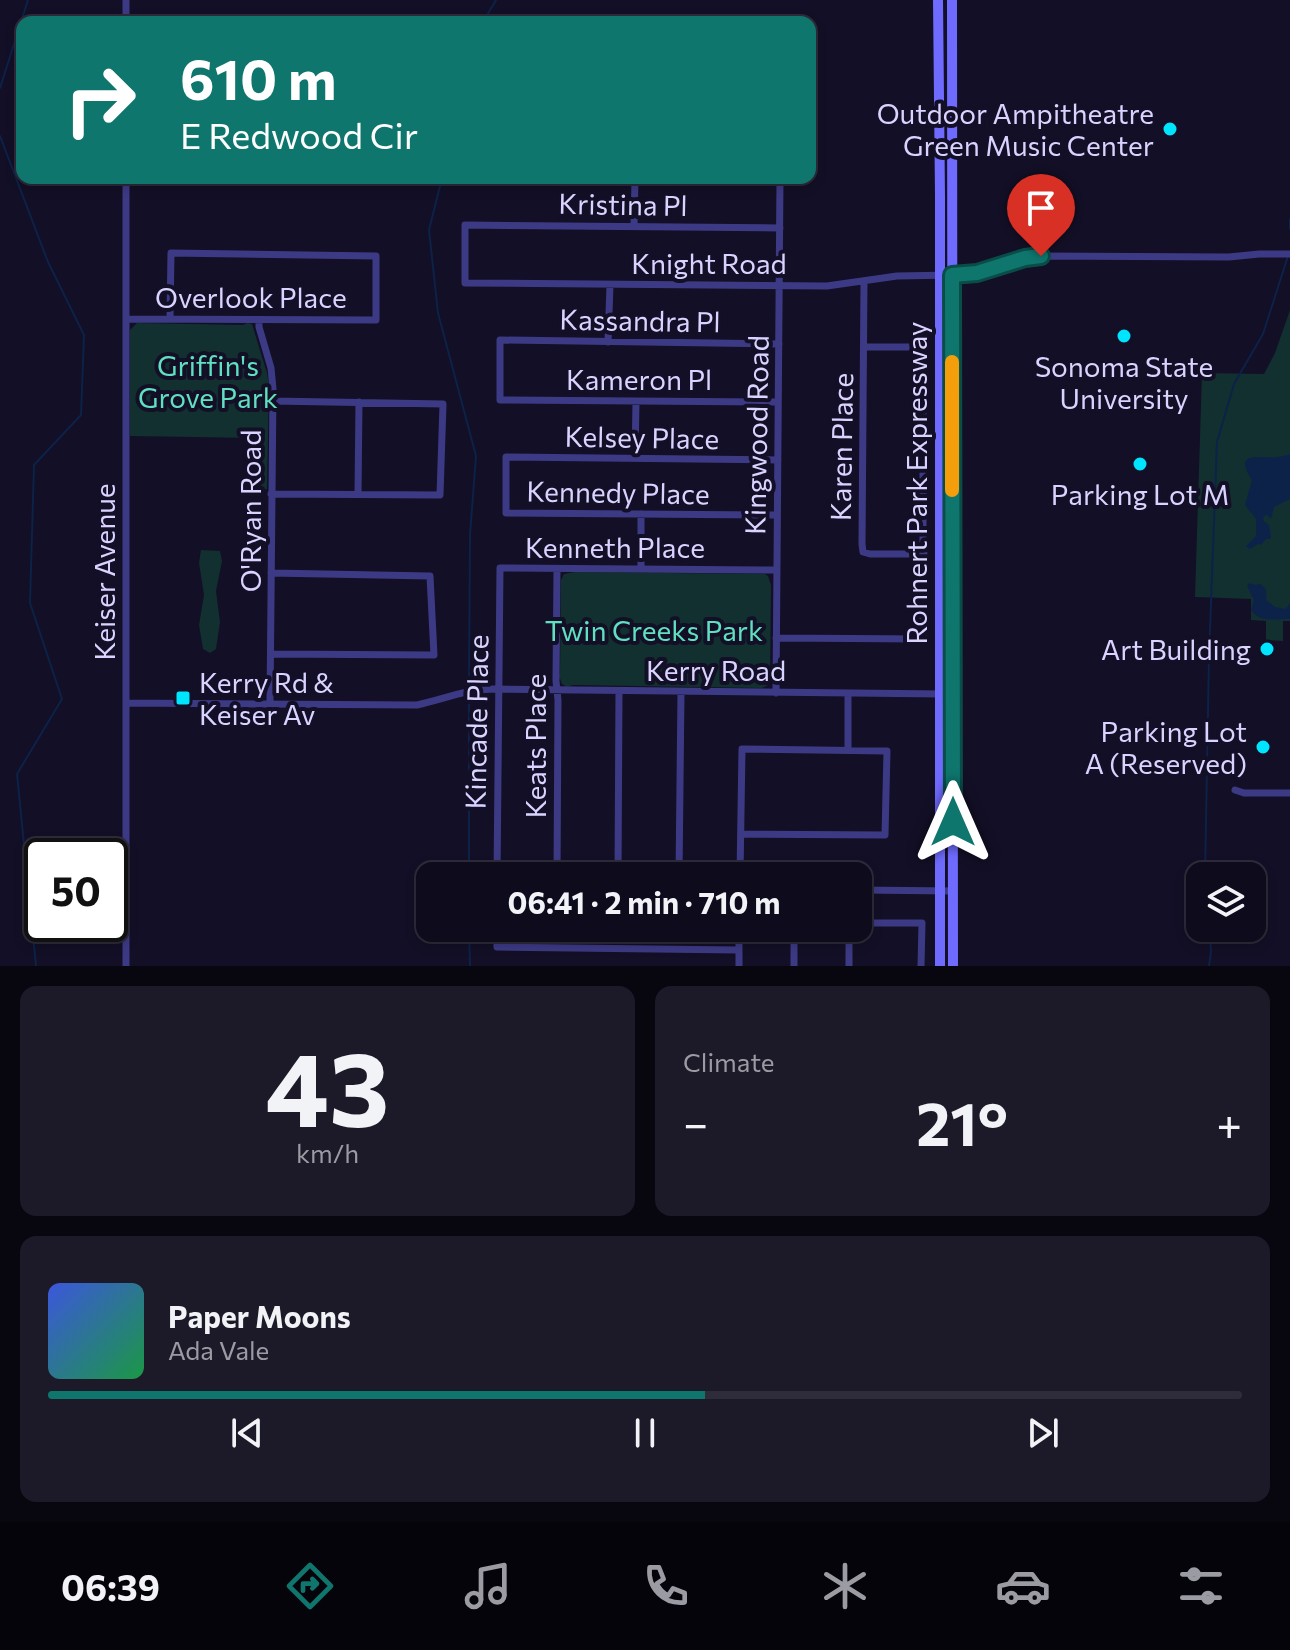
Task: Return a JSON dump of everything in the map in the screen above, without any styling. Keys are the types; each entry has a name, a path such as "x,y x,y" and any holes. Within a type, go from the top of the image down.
{"main road":[{"name":"Rohnert Park Expressway","path":"938,0 940,966"},
{"name":"Rohnert Park Expressway","path":"952,0 953,966"}],"street":[{"name":"Keiser Avenue","path":"126,184 126,966"},
{"path":"634,226 635,184"},
{"name":"Kingwood Road","path":"776,693 780,184"},
{"name":"Kristina Pl","path":"465,283 465,225 780,228"},
{"name":"Overlook Place","path":"127,319 376,320 376,256 171,253 170,319"},
{"name":"Knight Road","path":"465,283 844,285 897,276 977,273 1041,256 1229,257 1290,254"},
{"name":"Karen Place","path":"864,281 863,552 924,554"},
{"path":"608,342 610,285"},
{"name":"O'Ryan Road","path":"259,320 271,368 273,401 270,704"},
{"name":"Kassandra Pl","path":"500,400 500,340 779,344"},
{"path":"776,638 923,639 923,350 916,347 864,347"},
{"name":"Kameron Pl","path":"500,400 778,402"},
{"path":"271,494 440,495 443,404 273,401"},
{"path":"358,494 359,402"},
{"path":"635,458 636,402"},
{"name":"Kelsey Place","path":"506,513 506,457 778,460"},
{"name":"Kennedy Place","path":"506,513 777,515"},
{"path":"641,514 641,569"},
{"name":"Kenneth Place","path":"500,568 777,570"},
{"name":"Kincade Place","path":"497,862 500,568"},
{"name":"Keats Place","path":"557,569 557,862"},
{"path":"271,573 430,576 434,655 271,654"},
{"name":"Kerry Road","path":"270,704 417,705 455,693 479,690 953,695"},
{"path":"618,862 619,691"},
{"path":"679,862 681,692"},
{"path":"848,693 848,750"},
{"path":"126,703 270,704"},
{"path":"740,862 742,749 887,751 885,835 741,834"},
{"path":"1235,790 1244,793 1290,793"},
{"path":"872,890 953,891"},
{"path":"872,923 922,923 921,966"},
{"path":"497,942 497,947 739,950"},
{"path":"739,942 739,966"},
{"path":"794,942 794,966"},
{"path":"849,942 849,966"}],"green space":[{"path":"1290,310 1290,621 1283,621 1283,641 1266,640 1266,621 1251,620 1251,599 1195,597 1202,373 1264,374"},
{"name":"Griffin's Grove Park","path":"137,323 252,324 269,384 267,489 261,489 259,438 130,436 130,330"},
{"path":"201,550 220,551 222,561 216,591 220,622 216,649 210,653 203,649 199,625 204,595 199,563"},
{"name":"Twin Creeks Park","path":"564,574 765,574 771,585 770,684 762,688 567,687 559,676 561,580"}],"water":[{"path":"1290,454 1290,499 1274,507 1271,519 1267,515 1263,517 1269,525 1271,537 1250,549 1246,546 1256,536 1256,519 1245,505 1252,480 1245,464 1251,458"},
{"path":"1249,583 1264,587 1266,600 1275,607 1286,609 1290,603 1290,619 1268,619 1254,614 1251,610 1254,600 1247,586"}],"waterway":[{"path":"23,16 28,0"},
{"path":"487,16 496,0"},
{"path":"0,88 16,38"},
{"path":"0,136 16,178"},
{"path":"18,184 48,262 84,335 81,415 34,465 30,603 62,699 17,774 36,966"},
{"path":"440,184 429,230 438,313 476,456 470,535 469,689"},
{"path":"1290,219 1290,229"},
{"path":"1205,862 1217,442 1234,384 1263,334 1288,256"},
{"path":"469,695 469,862"},
{"path":"469,942 470,966"},
{"path":"1209,966 1210,942"}],"slow traffic":[{"path":"952,362 952,490"}],"place":[{"name":"Outdoor Ampitheatre Green Music Center","path":"1170,129"},
{"name":"Sonoma State University","path":"1124,336"},
{"name":"Parking Lot M","path":"1140,464"},
{"name":"Art Building","path":"1267,649"},
{"name":"Kerry Rd & Keiser Av","path":"183,698"},
{"name":"Parking Lot A (Reserved)","path":"1263,747"}],"route":[{"path":"953,822 952,275 977,273 1041,256"}]}
